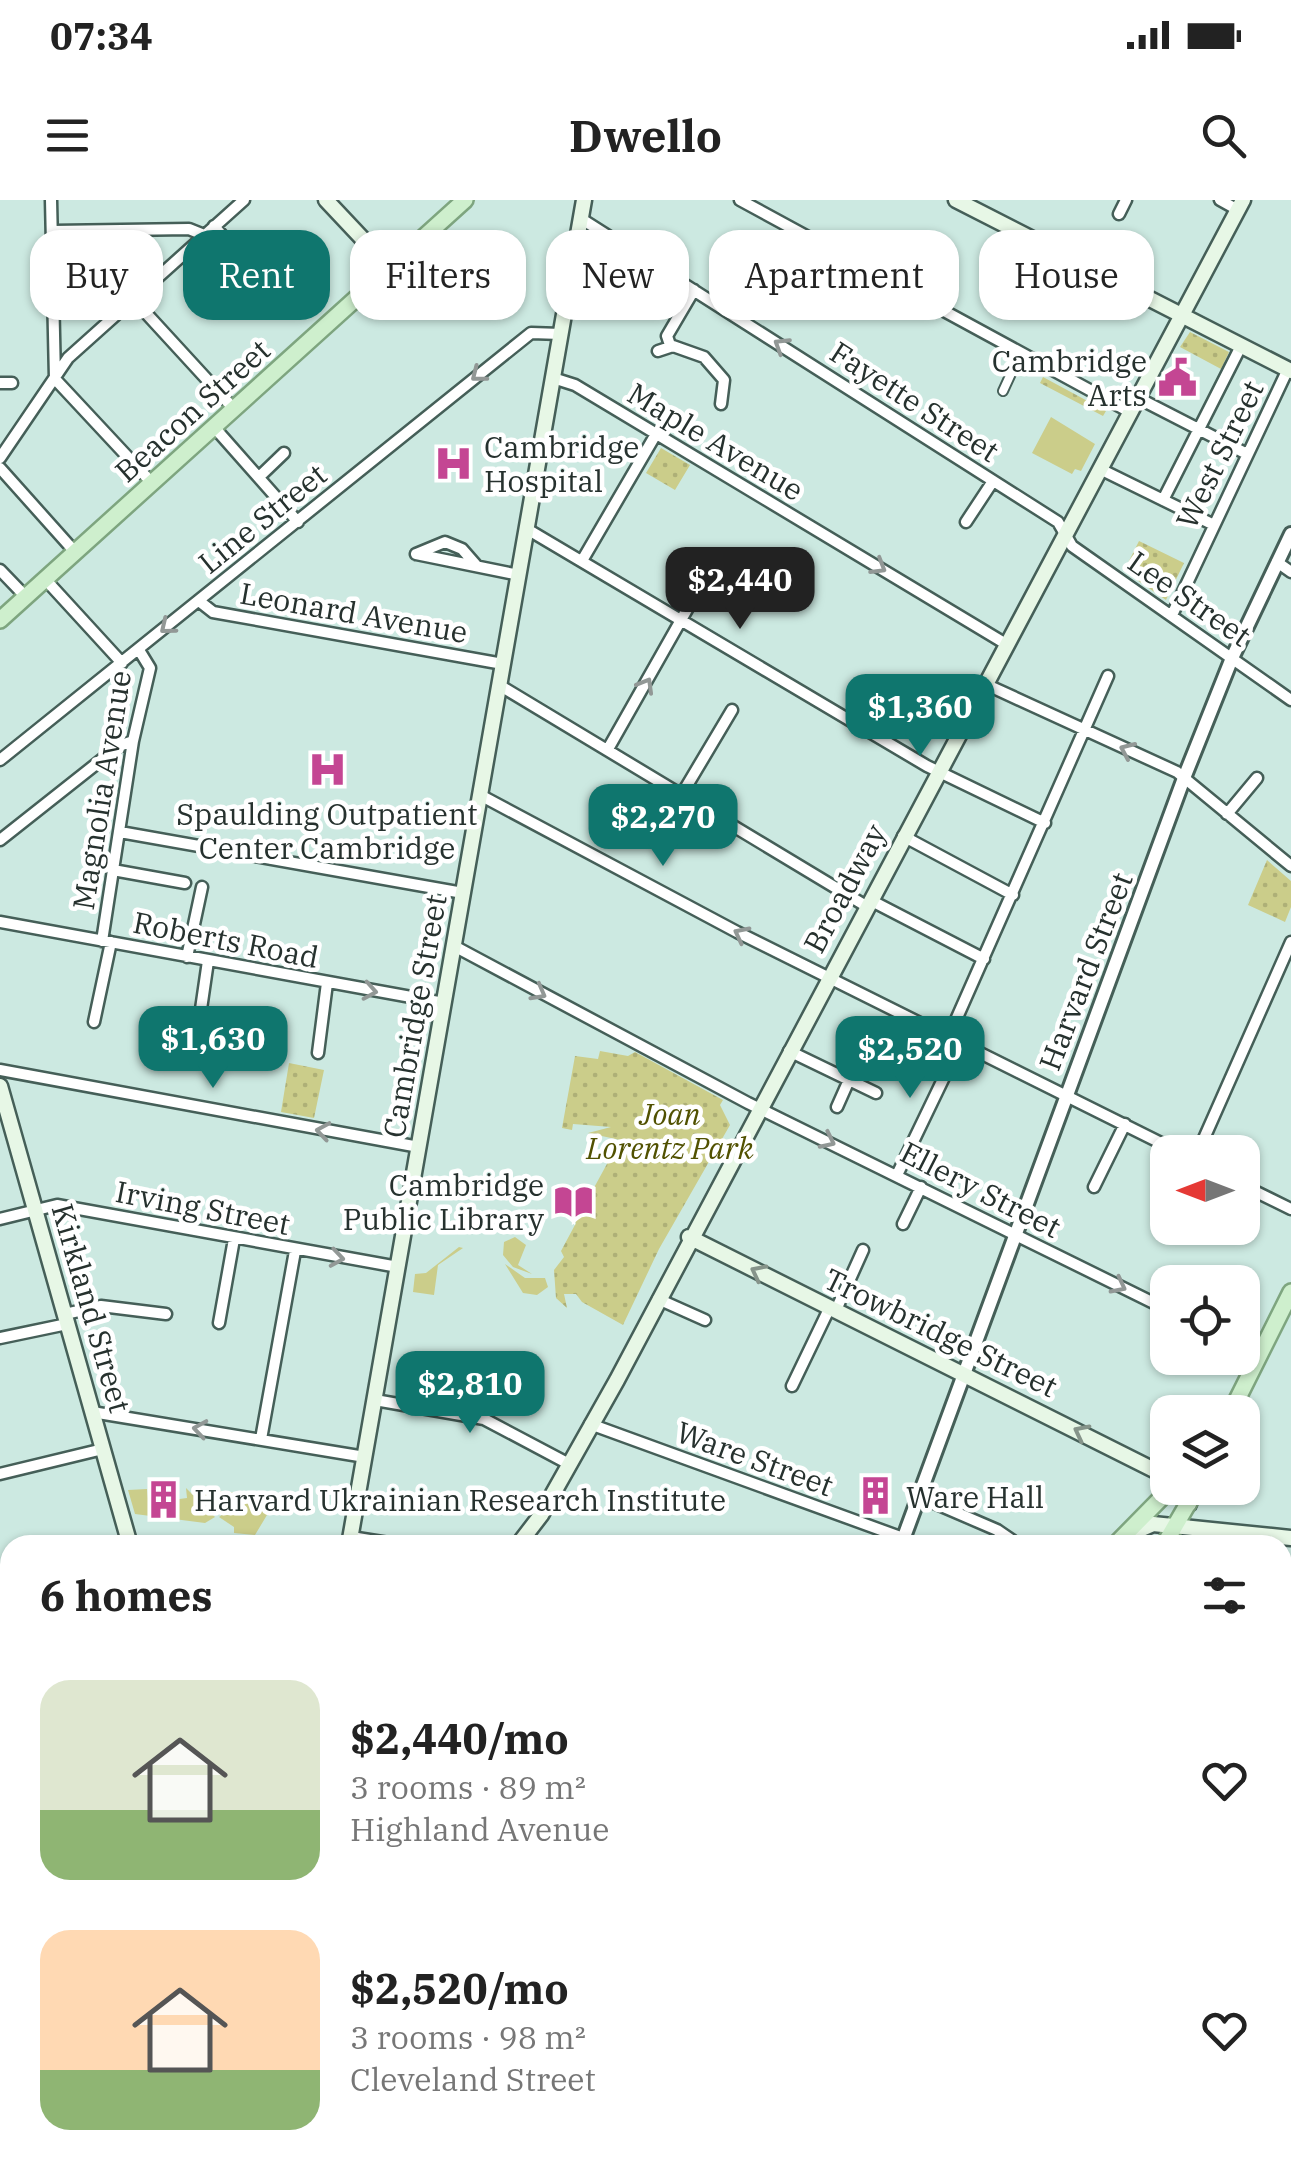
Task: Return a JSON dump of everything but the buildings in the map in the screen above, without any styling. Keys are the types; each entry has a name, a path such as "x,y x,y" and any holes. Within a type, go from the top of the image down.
{"main road":[{"path":"326,200 354,230"},
{"name":"Beacon Street","path":"432,230 466,200"},
{"name":"Cambridge Street","path":"351,1535 584,200"},
{"path":"966,202 1017,230"},
{"name":"Broadway","path":"524,1535 569,1464 602,1402 614,1366 636,1338 1240,205"},
{"path":"1154,303 1290,370"},
{"name":"Beacon Street","path":"0,620 350,304"},
{"name":"Kirkland Street","path":"0,1086 127,1535"},
{"name":"Trowbridge Street","path":"690,1237 1150,1467"},
{"path":"1260,1356 1291,1292"},
{"path":"1125,1535 1154,1505"},
{"path":"1170,1535 1188,1505"},
{"path":"1129,1535 1145,1524 1262,1535"}],"street":[{"path":"51,200 54,230"},
{"path":"210,230 244,200"},
{"path":"740,200 1130,412"},
{"path":"1119,214 1126,200"},
{"path":"1220,200 1240,205"},
{"name":"Fayette Street","path":"580,218 1058,522 1065,534"},
{"path":"214,226 217,230"},
{"path":"122,230 192,230"},
{"path":"163,273 183,254"},
{"path":"670,345 667,336 694,290"},
{"path":"55,320 56,380 152,482"},
{"path":"0,458 68,358 111,320"},
{"path":"152,320 234,409"},
{"name":"Line Street","path":"0,760 531,333 560,334"},
{"path":"658,351 670,345 704,357 719,369 726,390 721,404"},
{"path":"1162,500 1198,427 1204,425 1240,346"},
{"path":"1002,391 1020,354"},
{"name":"West Street","path":"1172,616 1290,370"},
{"name":"Maple Avenue","path":"553,378 572,383 1006,644"},
{"path":"1138,398 1247,454"},
{"path":"214,427 298,522"},
{"path":"583,559 656,434"},
{"path":"259,477 284,453"},
{"path":"0,468 75,552"},
{"path":"1100,469 1214,525"},
{"path":"966,522 993,480"},
{"path":"527,529 938,772 1045,823"},
{"name":"Lee Street","path":"1065,534 1072,546 1291,700"},
{"name":"Harvard Street","path":"904,1535 1184,778 1232,658 1291,534"},
{"path":"476,566 462,549 445,542 416,554 476,566 519,574"},
{"path":"608,749 683,622 682,611 715,560"},
{"path":"1277,562 1291,572"},
{"path":"0,570 26,597"},
{"path":"45,579 122,662"},
{"name":"Leonard Avenue","path":"199,601 212,612 503,664"},
{"name":"Magnolia Avenue","path":"94,1022 133,741 150,668 139,650"},
{"path":"896,1175 984,960 1108,676"},
{"path":"984,684 1184,778 1291,866"},
{"path":"500,685 868,903 984,960"},
{"path":"682,794 732,710"},
{"path":"0,840 119,746 133,741"},
{"path":"1226,814 1256,778"},
{"path":"480,795 828,978 1150,1137"},
{"path":"120,832 463,893"},
{"path":"903,836 1013,896"},
{"path":"114,870 185,883"},
{"path":"188,957 202,887"},
{"name":"Roberts Road","path":"0,922 444,1003"},
{"path":"1206,1135 1291,942"},
{"name":"Ellery Street","path":"454,946 758,1108 1150,1301"},
{"path":"200,1016 208,961"},
{"path":"318,1053 327,984"},
{"path":"789,1051 876,1093"},
{"path":"0,1070 419,1147"},
{"path":"836,1107 849,1080"},
{"path":"1094,1186 1125,1124"},
{"path":"903,1224 921,1187"},
{"path":"1260,1194 1291,1210"},
{"name":"Irving Street","path":"0,1219 57,1204 398,1267"},
{"path":"220,1322 234,1238"},
{"path":"792,1386 863,1250"},
{"path":"261,1440 296,1251"},
{"path":"657,1298 704,1320"},
{"path":"0,1338 113,1306 166,1314"},
{"path":"375,1400 486,1420 569,1464"},
{"path":"92,1412 365,1457"},
{"name":"Ware Street","path":"590,1424 883,1535"},
{"path":"0,1474 103,1449"},
{"path":"918,1496 1004,1535"}],"green space":[{"path":"1190,332 1229,352 1221,369 1180,347"},
{"path":"1043,377 1106,411 1103,416 1040,383"},
{"path":"1051,417 1095,444 1081,471 1075,469 1072,474 1032,453"},
{"path":"661,448 690,465 675,490 646,473"},
{"path":"1139,541 1184,563 1166,600 1124,571"},
{"path":"1267,860 1291,881 1291,907 1285,922 1248,905"},
{"name":"Joan Lorentz Park","path":"600,1051 628,1056 635,1052 723,1100 720,1105 730,1125 659,1249 623,1325 582,1302 576,1294 564,1294 567,1308 556,1298 554,1270 564,1257 561,1251 576,1223 569,1214 575,1202 584,1206 620,1140 588,1133 611,1127 573,1124 572,1130 562,1128 575,1056 598,1059"},
{"path":"289,1063 324,1070 314,1118 281,1112"},
{"path":"515,1237 526,1245 518,1265 532,1274 513,1267 503,1255 504,1242"},
{"path":"459,1247 463,1248 438,1265 434,1295 413,1292 415,1274 426,1273"},
{"path":"505,1264 525,1278 545,1278 548,1287 537,1295 523,1293"},
{"path":"186,1488 215,1517 205,1523 135,1514 128,1490 147,1489 149,1508 172,1507 172,1500 187,1498"},
{"path":"194,1488 246,1494 217,1515"},
{"path":"249,1495 270,1510 255,1535 234,1533 234,1527 219,1517"}],"place":[{"name":"Cambridge Arts","path":"1177,377"},
{"name":"Cambridge Hospital","path":"454,463"},
{"name":"Spaulding Outpatient Center Cambridge","path":"327,769"},
{"name":"Cambridge Public Library","path":"574,1201"},
{"name":"Ware Hall","path":"876,1496"},
{"name":"Harvard Ukrainian Research Institute","path":"164,1499"}]}
